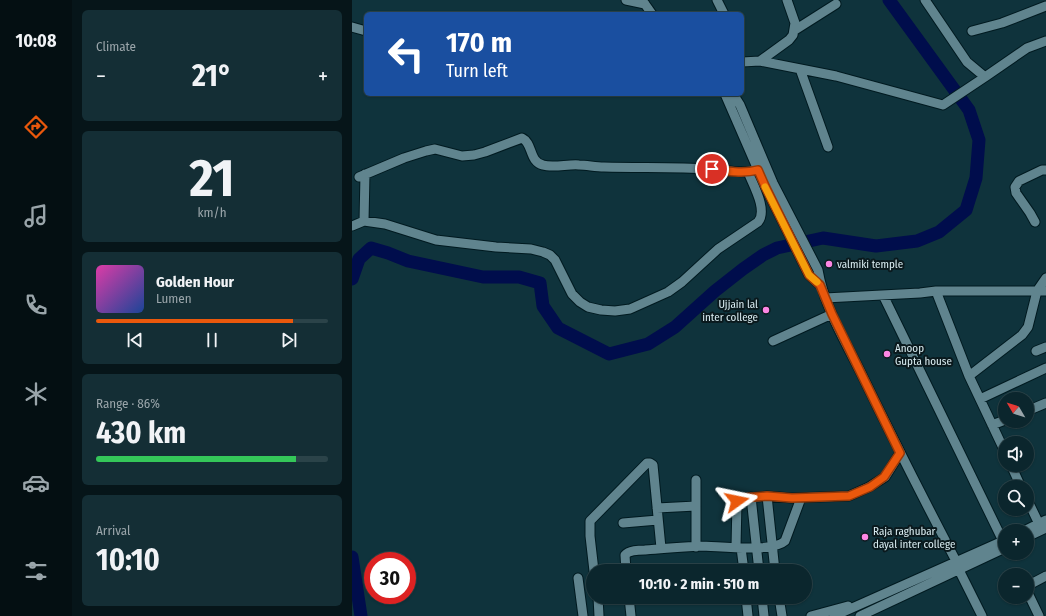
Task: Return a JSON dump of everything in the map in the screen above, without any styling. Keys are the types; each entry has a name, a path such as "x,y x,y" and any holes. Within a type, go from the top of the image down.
{"street":[{"path":"626,0 644,2 651,12"},
{"path":"717,0 723,12"},
{"path":"760,61 789,40 793,35 795,23 786,0"},
{"path":"925,0 967,62 985,78"},
{"path":"795,30 836,4"},
{"path":"972,32 1002,23 1046,6"},
{"path":"352,27 364,30"},
{"path":"744,62 760,61 836,76 943,105 985,78 1027,48 1046,41"},
{"path":"800,69 828,147"},
{"path":"726,96 758,170 769,184"},
{"path":"734,96 740,105 769,184 814,272 832,314 900,453 982,616"},
{"path":"364,221 362,175 404,158 435,149 462,156 474,155 522,138 526,141 536,161 543,165 712,169 738,172 758,170"},
{"path":"1035,222 1016,192 1016,187 1019,181 1042,170 1046,170"},
{"path":"352,226 364,221 385,224 436,240 496,247 531,249 542,252 550,255 555,260 572,294 580,302 588,307 601,310 630,309 668,292 682,282 718,249 762,218 762,209 748,172"},
{"path":"969,376 1022,335 1028,327 1046,278"},
{"path":"826,298 936,291 1041,291"},
{"path":"936,291 969,376 998,437"},
{"path":"883,295 998,531"},
{"path":"773,341 832,314"},
{"path":"1036,351 1046,347"},
{"path":"980,399 1046,368"},
{"path":"1034,408 1046,403"},
{"path":"992,425 998,423"},
{"path":"742,564 739,548 737,501 740,498 767,496 801,498 849,496 870,487 884,477 900,453"},
{"path":"593,564 589,525 590,521 647,463 653,465 661,548"},
{"path":"696,480 696,547"},
{"path":"767,496 774,564"},
{"path":"751,497 759,564"},
{"path":"625,564 625,558 627,553 661,548 772,547 782,544 785,541 801,498"},
{"path":"657,508 696,506"},
{"path":"1034,509 1044,524"},
{"path":"623,523 658,520"},
{"path":"1034,528 1044,524"},
{"path":"1034,532 1044,524"},
{"path":"860,616 998,546"},
{"path":"834,616 867,601 957,566"},
{"path":"1034,582 1046,576"},
{"path":"578,578 583,616"},
{"path":"811,616 867,601"},
{"path":"598,604 599,616"},
{"path":"630,604 631,616"},
{"path":"747,604 748,616"},
{"path":"763,604 764,616"},
{"path":"780,604 782,616"},
{"path":"1033,604 1039,616"}],"waterway":[{"path":"352,279 359,259 371,248 408,261 483,277 519,277 540,283 543,306 558,328 609,354 648,344 675,327 715,291 743,269 763,255 777,248 823,238 876,246 917,241 939,232 966,210 976,178 979,140 969,110 889,0"},
{"path":"352,557 361,616"}],"slow traffic":[{"path":"765,187 809,275 817,282"}],"place":[{"name":"valmiki temple","path":"829,264"},
{"name":"Ujjain lal inter college","path":"766,310"},
{"name":"Anoop Gupta house","path":"887,354"},
{"name":"Raja raghubar dayal inter college","path":"865,537"}],"route":[{"path":"712,169 738,172 758,170 809,275 820,285 832,314 900,453 880,481 849,496 792,498 767,496 742,498 738,499 737,501"}]}
